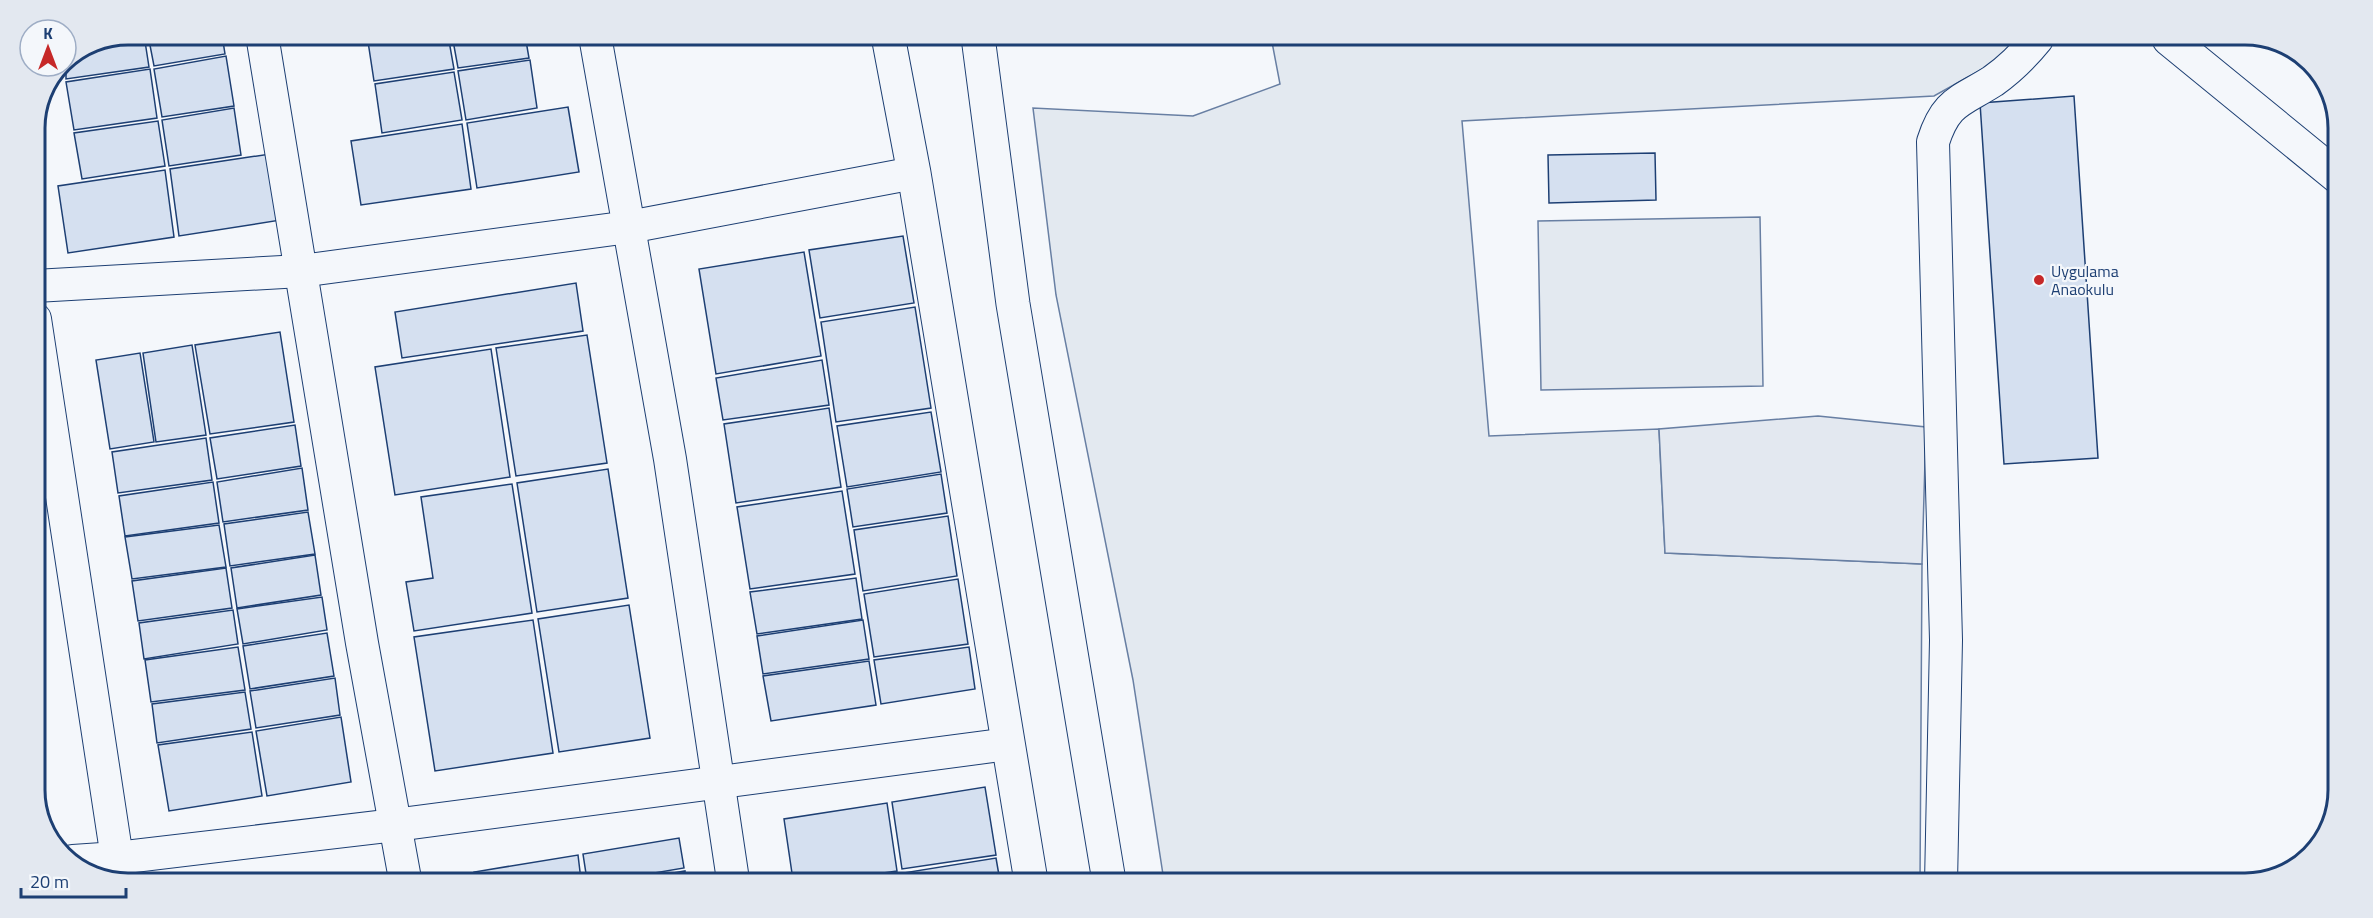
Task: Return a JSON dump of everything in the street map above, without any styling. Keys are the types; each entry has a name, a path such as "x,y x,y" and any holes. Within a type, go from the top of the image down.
{"main road":[{"path":"890,45 914,173 1030,873"},
{"path":"979,45 1013,304 1108,873"},
{"path":"2176,45 2328,169"}],"street":[{"path":"264,45 362,643 404,873"},
{"path":"597,45 670,459 732,873"},
{"path":"1941,873 1946,640 1933,142 1940,122 1955,102 1993,80 2020,59 2032,45"},
{"path":"45,285 301,271 629,227 914,173"},
{"path":"45,385 118,868"},
{"path":"90,864 118,868 395,825 1008,744"}],"shaded area":[{"path":"1273,45 2017,45 2013,52 1934,96 1462,121 1489,436 1659,429 1665,553 1922,564 1920,873 1163,873 1133,680 1056,295 1033,108 1193,116 1280,84"},
{"path":"1760,217 1763,386 1541,390 1538,221"},
{"path":"1818,416 1926,427 1922,564 1665,553 1659,429"}],"building":[{"path":"146,45 149,67 78,77 78,62 96,51 112,47"},
{"path":"150,45 224,45 225,54 154,66"},
{"path":"369,45 450,45 454,69 374,81"},
{"path":"454,45 527,45 529,58 458,68"},
{"path":"226,56 234,106 162,117 154,69"},
{"path":"530,60 537,108 466,120 458,71"},
{"path":"150,69 157,118 74,130 66,82"},
{"path":"454,72 462,120 382,133 375,84"},
{"name":"Uygulama Anaokulu","path":"2074,96 2098,458 2004,464 1980,103"},
{"path":"568,107 579,172 477,188 467,123"},
{"path":"234,108 241,155 169,166 162,120"},
{"path":"158,121 165,166 82,179 74,133"},
{"path":"462,124 471,189 361,205 351,141"},
{"path":"1655,153 1656,200 1549,203 1548,155"},
{"path":"270,154 281,220 179,236 170,169"},
{"path":"165,170 174,237 68,253 58,186"},
{"path":"903,236 914,303 820,318 809,250"},
{"path":"804,252 821,356 716,374 699,269"},
{"path":"576,283 583,331 402,358 395,312"},
{"path":"915,307 931,408 836,422 821,322"},
{"path":"280,332 294,422 210,434 195,345"},
{"path":"587,335 607,463 516,476 496,348"},
{"path":"192,345 206,435 156,442 143,353"},
{"path":"491,349 510,477 395,495 375,367"},
{"path":"140,353 154,442 110,449 96,360"},
{"path":"822,360 829,405 723,420 716,378"},
{"path":"829,408 841,487 736,503 724,424"},
{"path":"931,412 941,472 847,487 837,426"},
{"path":"295,425 301,466 217,479 210,438"},
{"path":"206,438 212,480 118,493 112,452"},
{"path":"302,468 308,510 223,522 217,482"},
{"path":"608,469 628,598 537,612 517,483"},
{"path":"941,474 947,513 853,527 847,489"},
{"path":"213,482 219,523 125,536 119,496"},
{"path":"512,484 532,613 414,631 406,582 433,578 421,497"},
{"path":"842,491 855,574 750,589 737,507"},
{"path":"308,512 315,554 230,566 224,524"},
{"path":"948,516 957,576 863,591 854,530"},
{"path":"219,525 226,567 132,579 125,537"},
{"path":"315,555 321,595 237,608 231,568"},
{"path":"226,568 232,608 138,621 132,581"},
{"path":"856,578 862,619 757,634 750,592"},
{"path":"958,579 968,644 874,657 864,594"},
{"path":"322,597 327,630 243,644 237,609"},
{"path":"629,605 650,738 559,752 538,619"},
{"path":"233,610 238,644 144,659 139,623"},
{"path":"533,620 553,753 435,771 414,637"},
{"path":"863,620 869,659 763,674 757,636"},
{"path":"327,633 334,676 250,689 243,646"},
{"path":"238,647 245,690 151,702 145,660"},
{"path":"969,647 975,689 881,704 874,660"},
{"path":"869,661 876,705 771,721 763,676"},
{"path":"335,678 340,715 256,728 250,691"},
{"path":"245,692 251,729 157,743 152,704"},
{"path":"341,717 351,782 267,796 256,731"},
{"path":"252,732 262,796 169,811 158,745"},
{"path":"985,787 996,855 902,869 892,802"},
{"path":"887,803 897,871 792,873 784,819"},
{"path":"679,838 684,868 654,873 586,873 583,854"},
{"path":"578,855 580,873 474,873"},
{"path":"996,858 999,873 903,873"}],"place":[{"name":"Uygulama Anaokulu","path":"2039,280"}]}
